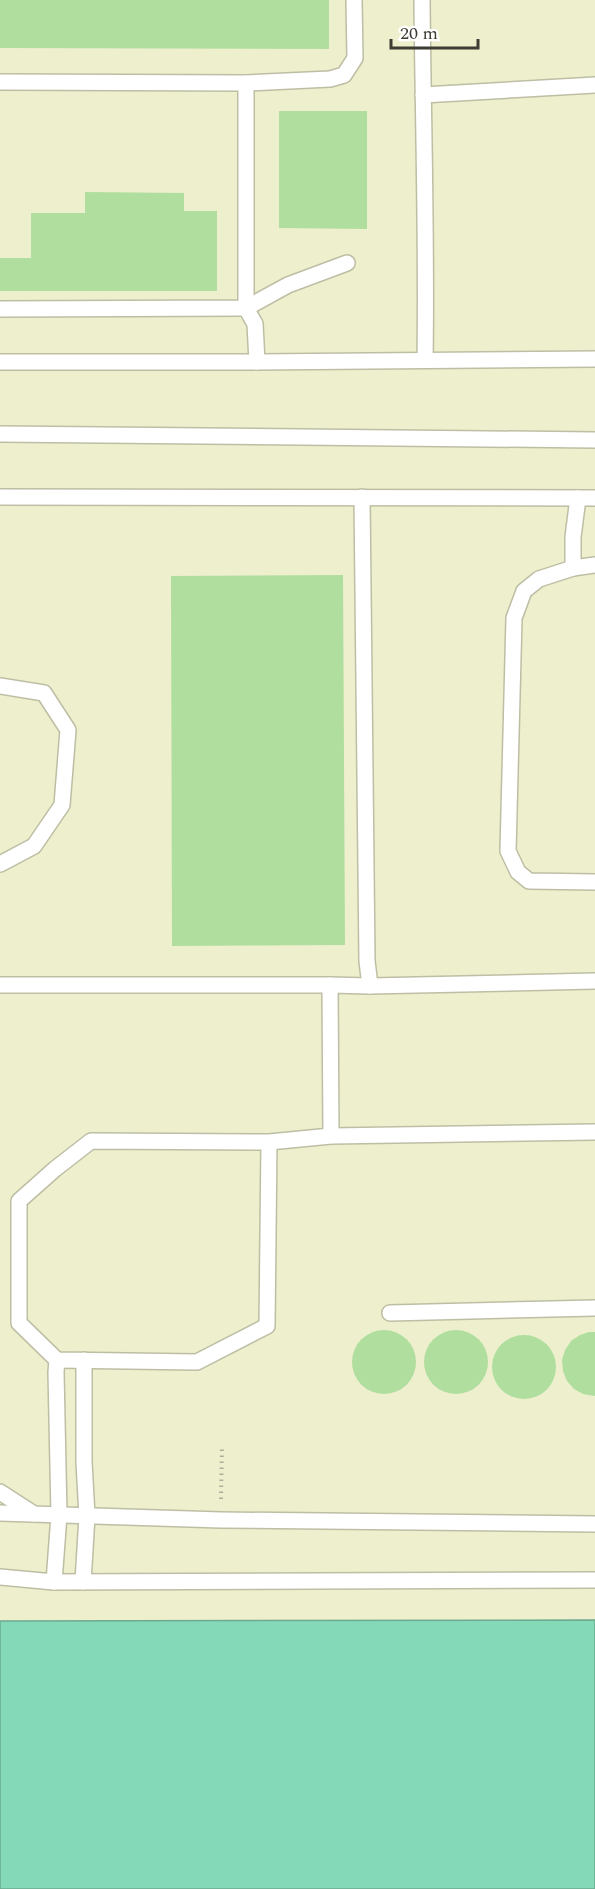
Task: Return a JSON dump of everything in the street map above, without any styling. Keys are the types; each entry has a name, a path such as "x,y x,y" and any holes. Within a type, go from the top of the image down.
{"lane":[{"path":"0,82 246,83 330,79 344,75 355,58 354,0"},
{"path":"422,0 427,263 425,360"},
{"path":"246,83 246,308 255,324 257,362"},
{"path":"423,95 595,85"},
{"path":"0,309 246,308 288,285 347,263"},
{"path":"0,362 595,359"},
{"path":"0,434 595,440"},
{"path":"0,496 595,498"},
{"path":"362,497 367,961 370,986"},
{"path":"573,568 573,537 578,498"},
{"path":"595,566 573,568 539,579 524,591 514,618 508,851 518,872 529,881 595,882"},
{"path":"0,686 44,693 68,730 62,805 34,846 0,864"},
{"path":"0,985 370,986 595,981"},
{"path":"330,985 331,1136"},
{"path":"269,1142 267,1326 197,1362 57,1360 19,1323 19,1201 55,1168 91,1141 269,1142 331,1136 595,1132"},
{"path":"390,1312 595,1308"},
{"path":"54,1582 59,1515 57,1360"},
{"path":"83,1582 87,1516 84,1462 84,1360"},
{"path":"0,1492 36,1515"},
{"path":"0,1513 221,1520 595,1524"},
{"path":"0,1577 54,1582 595,1580"}],"path":[{"path":"221,1520 222,1446"}],"shaded area":[{"path":"0,0 595,0 595,1620 0,1621"},
{"path":"595,1620 595,1889 0,1889 0,1621"}],"building":[{"path":"0,0 329,0 329,49 0,48"},
{"path":"279,111 367,111 367,229 279,228"},
{"path":"85,192 184,193 184,211 217,211 217,291 0,291 0,258 31,258 31,213 85,213"},
{"path":"343,575 345,945 172,946 171,576"},
{"path":"384,1330 396,1332 407,1339 414,1350 416,1362 414,1374 407,1385 396,1392 384,1394 372,1392 361,1385 354,1374 352,1362 354,1350 361,1339 372,1332"},
{"path":"456,1330 468,1332 479,1339 486,1350 488,1362 486,1374 479,1385 468,1392 456,1394 444,1392 433,1385 426,1374 424,1362 426,1350 433,1339 444,1332"},
{"path":"589,1332 595,1332 595,1396 583,1394 574,1389 567,1381 563,1371 562,1360 571,1341"},
{"path":"524,1335 536,1337 547,1344 554,1355 556,1367 554,1379 547,1390 536,1397 524,1399 512,1397 501,1390 494,1379 492,1367 494,1355 501,1344 512,1337"}]}
